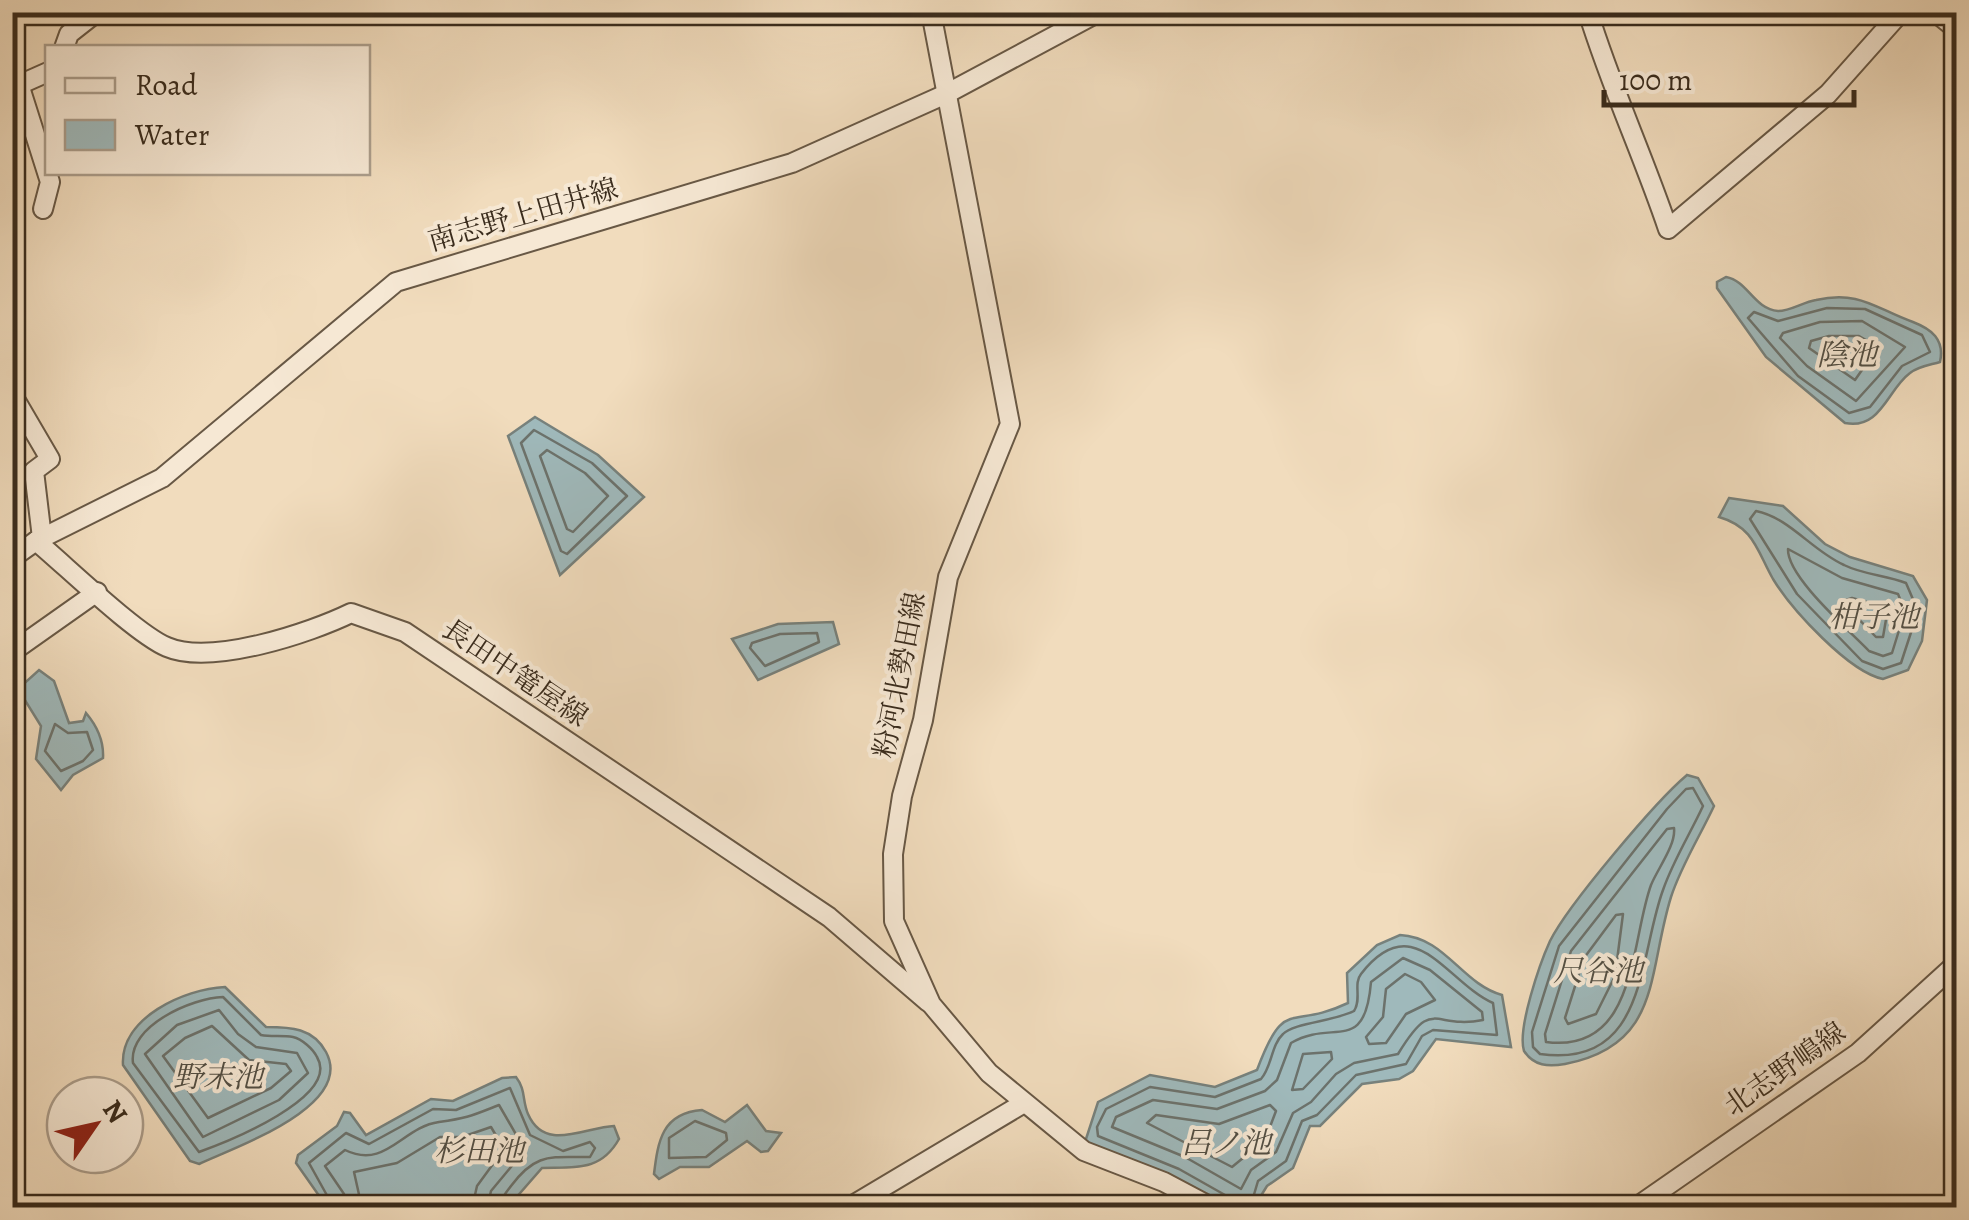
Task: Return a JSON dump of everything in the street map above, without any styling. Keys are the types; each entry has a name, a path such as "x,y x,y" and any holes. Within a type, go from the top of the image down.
{"street":[{"path":"65,45 69,34 96,12"},
{"name":"粉河北勢田線","path":"931,12 1010,424 957,544 948,576 893,854 894,922 930,1004 966,1050 1024,1103 1084,1151 1164,1182 1213,1208"},
{"name":"南志野上田井線","path":"25,548 162,478 396,282 792,164 946,94 1099,12"},
{"path":"1588,12 1610,84 1639,144 1668,229 1828,94 1901,12"},
{"path":"1935,12 1956,30"},
{"path":"12,62 45,168"},
{"path":"19,94 45,74"},
{"path":"42,209 50,182 48,175"},
{"path":"12,394 50,459 34,471 25,548"},
{"name":"長田中篭屋線","path":"25,548 97,592 164,646 194,656 330,624 351,613 406,632 828,917 930,1004"},
{"path":"12,652 97,592"},
{"name":"北志野嶋線","path":"1635,1208 1868,1045 1955,967"},
{"path":"848,1208 1024,1103"}],"water":[{"name":"陰池","path":"1726,277 1763,305 1778,311 1831,298 1867,302 1931,332 1940,347 1940,362 1910,373 1867,421 1845,423 1766,357 1717,288 1717,282"},
{"path":"535,417 598,455 644,497 560,575 508,436"},
{"name":"柑子池","path":"1729,498 1783,506 1825,544 1850,557 1913,576 1927,600 1922,641 1908,670 1883,679 1869,674 1822,638 1782,592 1753,541 1740,527 1719,517"},
{"path":"833,622 839,644 758,680 732,639 778,624"},
{"path":"39,670 54,681 69,723 83,721 86,713 102,745 103,758 73,775 61,790 36,759 41,726 18,689"},
{"name":"尺谷池","path":"1687,775 1698,778 1714,806 1675,885 1652,979 1635,1023 1619,1041 1596,1055 1559,1065 1537,1062 1524,1051 1524,1028 1550,941 1614,854"},
{"name":"呂ノ池","path":"1400,935 1429,944 1476,981 1502,995 1511,1047 1436,1039 1413,1071 1399,1079 1362,1084 1320,1126 1310,1126 1293,1168 1267,1186 1254,1207 1228,1207 1175,1178 1085,1142 1098,1102 1150,1075 1215,1087 1257,1070 1283,1023 1348,1003 1347,973 1377,945"},
{"name":"野末池","path":"225,987 266,1027 293,1029 315,1038 326,1052 330,1072 323,1090 287,1122 199,1164 190,1161 145,1097 145,1075 130,1075 123,1065 125,1048 143,1020 174,1000"},
{"name":"杉田池","path":"516,1077 535,1126 555,1135 566,1135 614,1126 619,1139 596,1162 542,1168 507,1208 327,1207 296,1163 298,1155 337,1126 344,1112 350,1113 366,1135 431,1099 453,1101 502,1078"},
{"path":"747,1105 766,1131 781,1133 768,1151 761,1152 747,1141 709,1167 680,1167 659,1179 654,1174 660,1140 678,1117 702,1110 725,1122"}]}
